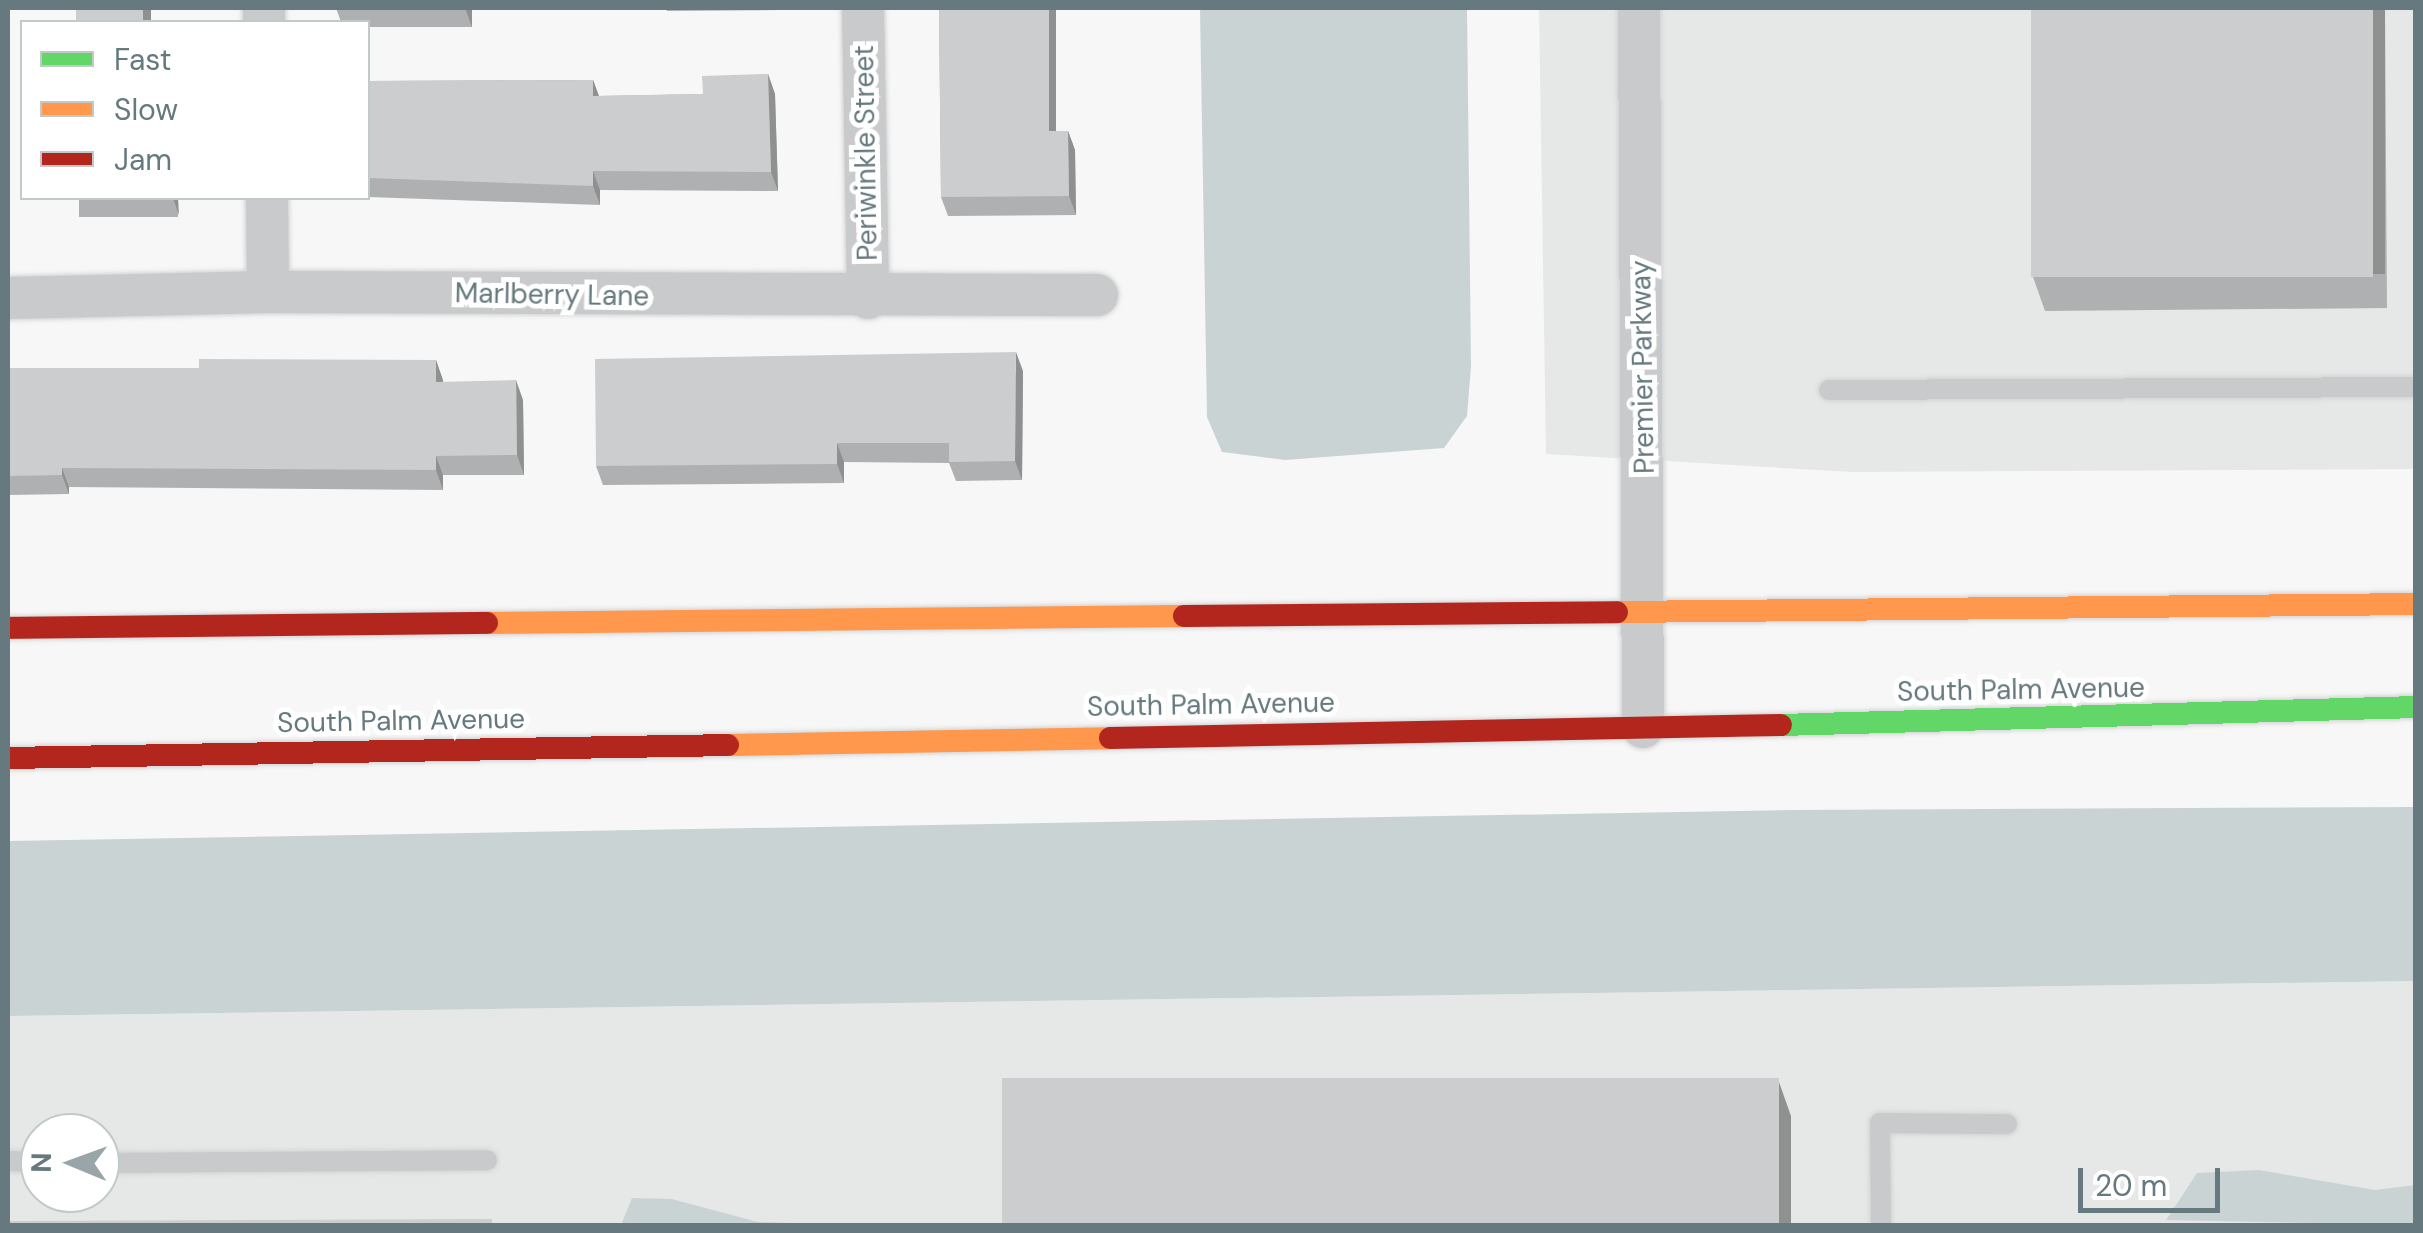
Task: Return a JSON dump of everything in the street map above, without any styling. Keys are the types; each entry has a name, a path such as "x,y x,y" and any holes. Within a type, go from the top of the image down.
{"main road":[{"path":"8,628 2416,604"},
{"name":"South Palm Avenue","path":"8,758 1643,727 2416,707"}],"street":[{"name":"Periwinkle Street","path":"863,8 868,298"},
{"name":"Premier Parkway","path":"1640,8 1643,727"},
{"path":"267,200 268,292"},
{"name":"Marlberry Lane","path":"8,298 268,292 868,298 1096,295"}],"lane":[{"path":"1829,390 2416,387"},
{"path":"1881,1226 1880,1123 2007,1124"},
{"path":"120,1163 487,1160"}],"shaded area":[{"path":"1200,8 1467,8 1471,366 1467,416 1444,448 1285,460 1222,452 1207,417"},
{"path":"1539,8 2415,8 2415,469 1851,472 1546,454"},
{"path":"2415,807 2415,981 8,1016 8,841 1791,810"},
{"path":"2415,981 2415,1225 8,1225 8,1016"},
{"path":"2259,1170 2375,1190 2415,1185 2415,1225 2166,1220 2197,1173"},
{"path":"632,1198 672,1199 758,1222 858,1225 621,1225"}],"building":[{"path":"76,8 143,8 143,20 76,20"},
{"path":"939,8 1049,8 1049,131 1068,131 1069,196 941,197"},
{"path":"2031,8 2373,8 2373,277 2031,277"},
{"path":"768,74 771,172 593,171 593,186 370,178 370,81 593,80 593,96 703,94 702,76"},
{"path":"1016,352 1015,461 949,462 949,443 837,443 837,464 596,466 595,359"},
{"path":"199,359 436,360 436,382 516,380 517,455 436,456 436,470 62,468 62,475 8,476 8,368 199,368"},
{"path":"1002,1078 1779,1078 1779,1226 1002,1226"},
{"path":"492,1219 492,1226 8,1226 8,1221"}],"traffic: fast":[{"path":"1781,725 2416,707"}],"traffic: slow":[{"path":"1617,612 2416,604"},
{"path":"487,623 1184,616"},
{"path":"728,745 1110,738"}],"traffic: jam":[{"path":"1184,616 1617,612"},
{"path":"8,628 487,623"},
{"path":"1110,738 1781,725"},
{"path":"8,758 728,745"}]}
